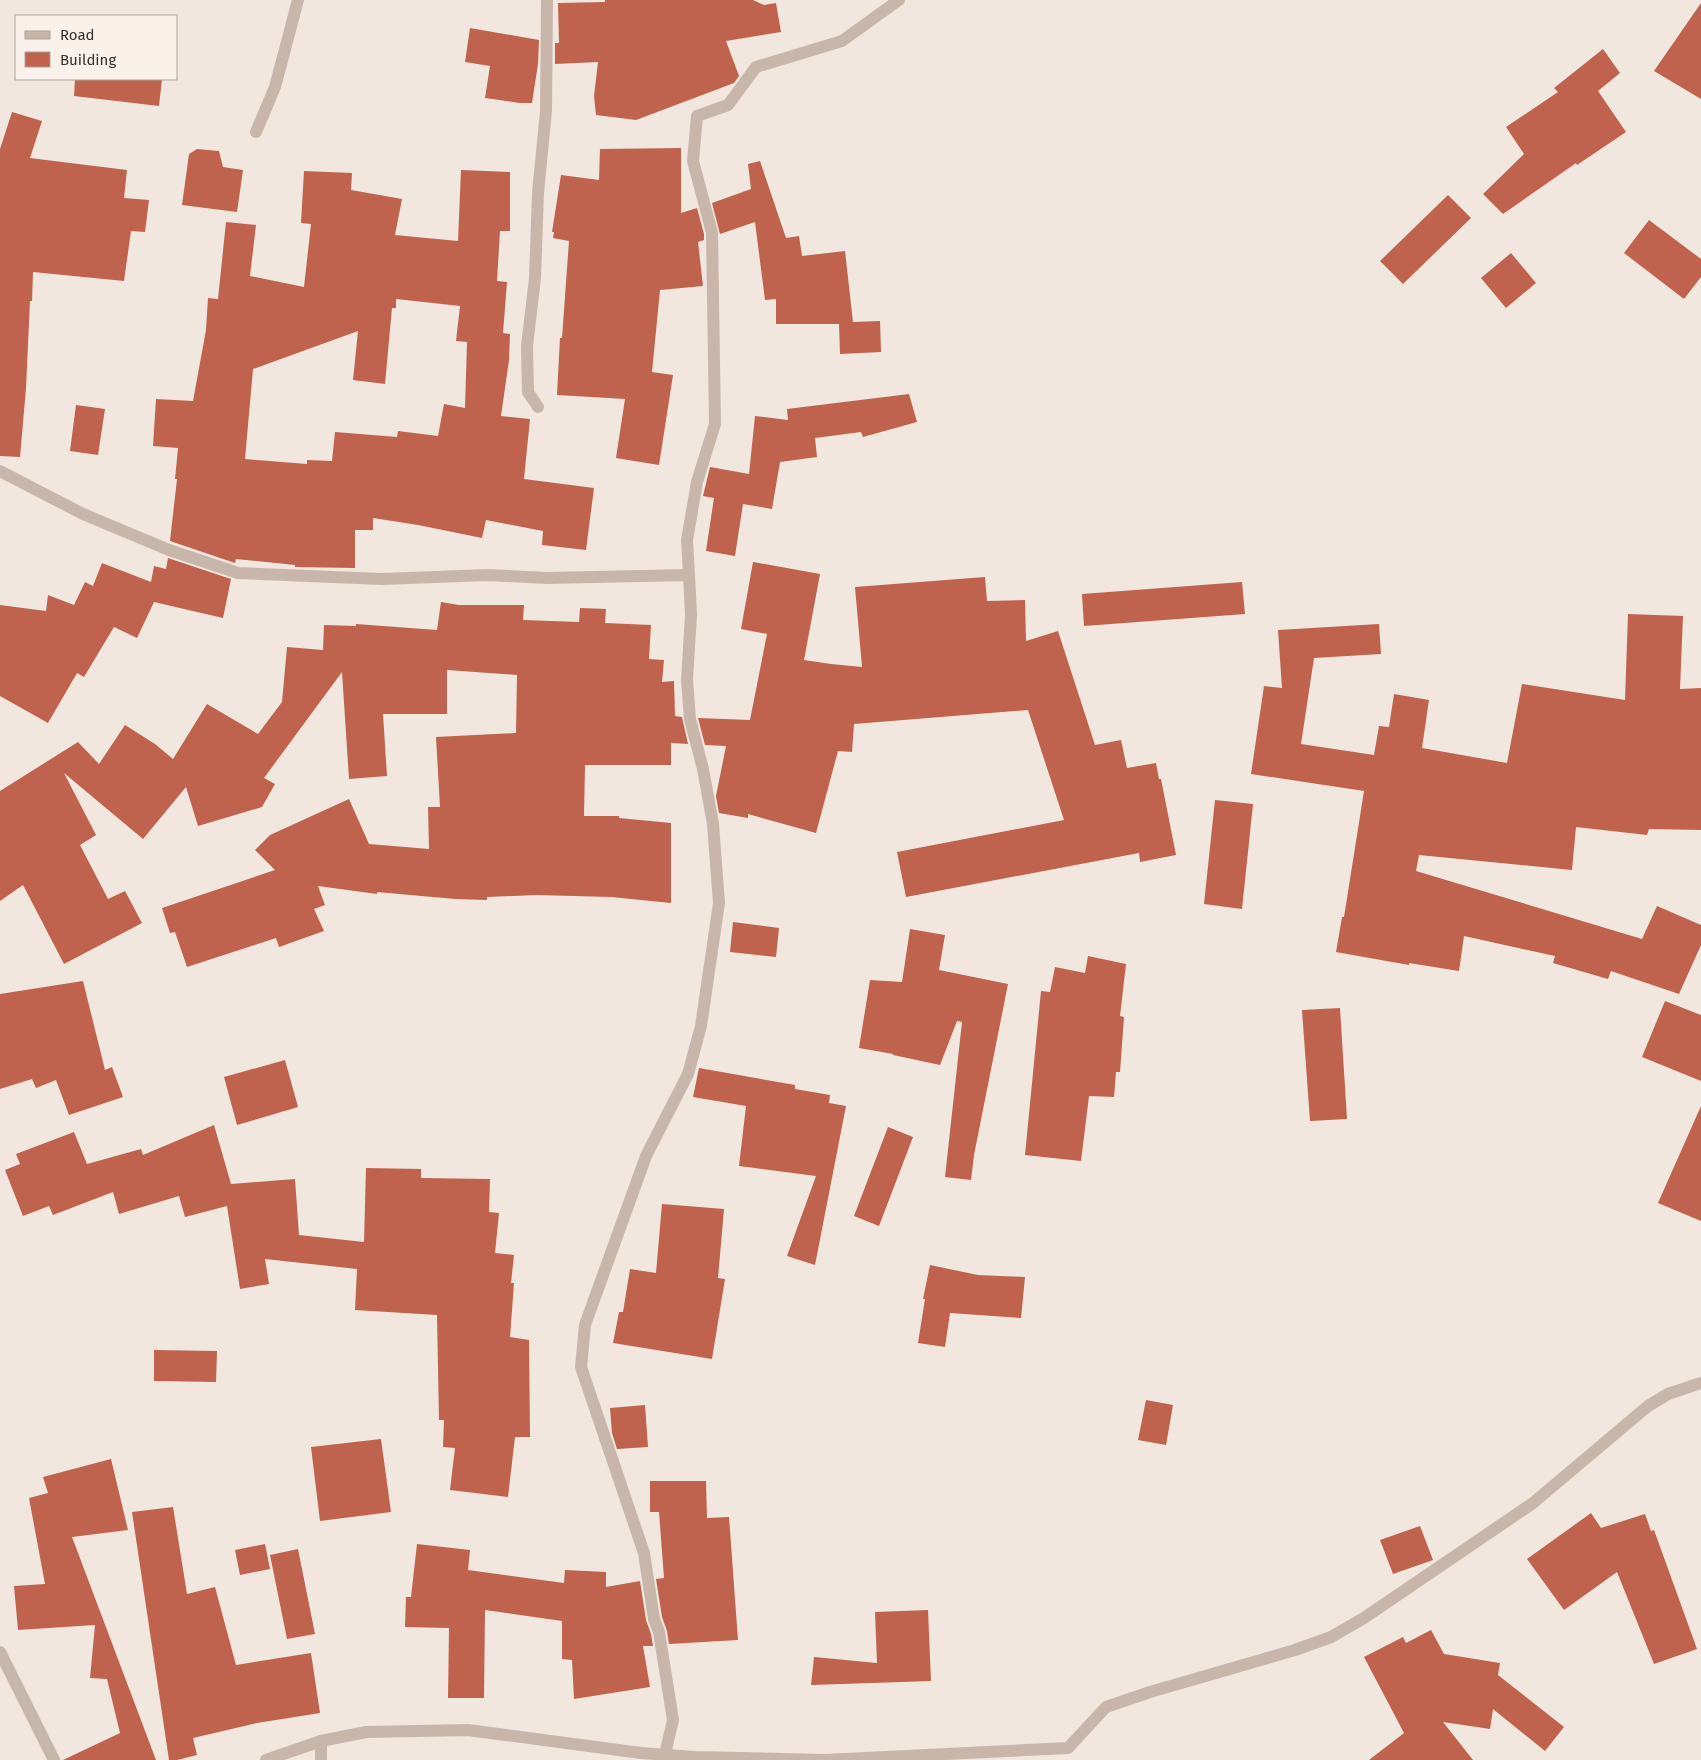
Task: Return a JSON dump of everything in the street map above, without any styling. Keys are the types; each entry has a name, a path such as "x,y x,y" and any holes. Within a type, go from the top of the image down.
{"street":[{"path":"256,132 275,87 298,0"},
{"path":"538,407 528,392 527,346 535,278 538,193 546,111 547,0"},
{"path":"665,1754 673,1720 644,1553 582,1367 585,1325 643,1166 688,1074 701,1026 719,903 713,824 703,769 690,718 687,680 692,615 687,540 697,482 715,424 712,232 693,161 697,116 728,105 756,67 842,41 899,0"},
{"path":"0,471 82,514 169,550 238,572 382,579 488,575 547,578 689,574"},
{"path":"266,1760 320,1742 366,1732 468,1730 641,1753 694,1757 825,1760 1067,1754 1106,1707 1150,1692 1295,1650 1331,1637 1364,1618 1533,1503 1648,1406 1668,1394 1701,1383"},
{"path":"0,1652 54,1760"},
{"path":"320,1742 321,1760"}],"building":[{"path":"605,0 753,0 764,5 776,3 781,32 726,41 739,76 734,83 636,120 596,115 594,96 598,62 555,64 555,43 559,43 558,3 605,2"},
{"path":"1701,3 1701,99 1654,71"},
{"path":"470,28 539,40 538,64 532,103 485,98 490,66 465,62"},
{"path":"1603,49 1620,73 1598,91 1626,132 1577,165 1576,163 1503,214 1483,194 1524,154 1506,127 1558,92 1554,88"},
{"path":"75,80 162,80 159,106 74,96"},
{"path":"12,112 42,121 30,158 127,170 124,198 149,200 145,232 131,231 124,281 33,272 20,457 0,456 0,149"},
{"path":"681,148 681,213 697,208 704,234 704,240 698,242 703,286 660,290 652,372 673,375 659,465 616,458 625,399 557,395 569,241 553,238 554,232 552,232 561,175 599,180 600,149"},
{"path":"197,149 219,151 223,167 243,170 237,212 182,205 189,154"},
{"path":"760,161 786,238 799,236 802,256 845,251 853,322 880,321 881,352 840,354 839,324 776,324 776,299 765,300 755,222 720,234 712,203 751,189 748,164"},
{"path":"461,170 510,172 510,231 500,231 497,281 507,282 503,333 510,334 509,360 501,416 530,419 524,479 594,488 586,550 542,545 543,531 486,520 482,538 373,518 373,530 355,530 355,568 295,567 295,565 236,559 235,563 170,541 177,479 175,479 178,448 153,446 156,399 193,401 206,330 208,298 218,299 226,222 256,225 250,276 304,287 311,224 301,223 304,171 352,173 351,190 402,199 395,235 458,241","holes":["396,299 460,306 456,341 467,342 465,408 444,404 438,436 398,431 397,437 335,432 332,461 307,460 307,464 245,459 253,369 358,331 353,380 385,384 392,308 396,308"]},
{"path":"1448,195 1471,218 1403,284 1380,261"},
{"path":"1649,220 1701,259 1701,277 1684,299 1624,253"},
{"path":"1511,253 1536,283 1506,308 1481,278"},
{"path":"909,394 917,422 863,437 861,432 815,438 817,457 780,462 772,509 743,504 735,556 706,551 714,498 703,496 710,467 749,474 755,416 788,420 787,409"},
{"path":"76,405 105,409 98,455 70,451"},
{"path":"168,558 231,579 223,618 154,602 137,638 114,627 84,677 77,673 48,723 0,696 0,605 46,611 48,595 74,605 85,582 93,586 102,563 151,582 154,566 166,569"},
{"path":"753,562 820,574 804,660 831,664 862,667 855,587 985,577 987,601 1025,600 1026,641 1058,631 1095,745 1121,740 1127,768 1156,763 1176,855 1140,862 1139,853 906,897 897,852 1064,820 1028,710 854,724 852,752 838,751 816,833 748,814 748,818 719,813 716,796 726,746 705,745 698,718 750,720 767,634 741,629"},
{"path":"1242,582 1245,614 1084,626 1082,594"},
{"path":"441,602 459,605 524,605 523,620 579,622 580,608 606,609 605,623 651,625 649,659 664,660 662,682 674,681 675,716 682,717 688,744 671,743 671,765 585,765 584,816 619,816 619,818 671,823 671,903 611,897 536,895 487,897 487,900 455,899 377,892 377,894 318,886 325,905 314,909 324,931 279,947 276,938 187,967 175,932 170,933 162,908 275,870 255,850 270,835 349,799 369,844 429,849 428,807 440,807 436,737 516,733 517,675 447,670 447,714 383,714 387,776 349,779 342,672 264,778 275,784 262,807 198,826 186,787 143,839 64,773 96,835 80,845 108,899 125,891 142,923 64,964 23,885 0,901 0,791 78,742 99,764 125,725 155,744 173,759 207,704 258,734 282,702 287,647 323,650 324,625 356,626 356,624 437,630"},
{"path":"1628,614 1683,616 1680,689 1701,688 1701,830 1649,829 1647,835 1576,827 1572,870 1419,855 1416,871 1642,939 1657,906 1701,925 1701,945 1679,994 1611,971 1608,979 1553,963 1555,956 1464,936 1459,971 1409,963 1409,965 1336,952 1342,917 1344,917 1364,791 1251,774 1264,686 1282,688 1278,630 1379,624 1381,654 1314,658 1301,744 1374,755 1379,726 1389,727 1394,694 1429,700 1422,748 1507,763 1522,684 1625,700"},
{"path":"1215,800 1253,804 1242,909 1204,904"},
{"path":"733,922 779,928 776,957 730,952"},
{"path":"910,929 945,935 939,970 1008,984 974,1155 971,1180 945,1177 962,1022 957,1021 940,1065 859,1048 870,980 902,982"},
{"path":"1088,956 1126,964 1120,1016 1124,1017 1120,1072 1116,1072 1114,1097 1089,1096 1081,1161 1025,1155 1041,991 1050,992 1055,967 1085,973"},
{"path":"83,981 105,1070 112,1067 123,1097 69,1115 56,1080 36,1088 32,1079 0,1089 0,994"},
{"path":"1665,1001 1701,1015 1701,1081 1642,1057"},
{"path":"1340,1008 1347,1119 1310,1121 1302,1010"},
{"path":"285,1060 298,1107 237,1125 224,1077"},
{"path":"699,1068 795,1085 795,1089 830,1095 829,1103 846,1106 815,1265 787,1256 816,1176 739,1166 746,1106 693,1097"},
{"path":"1701,1106 1701,1221 1658,1203"},
{"path":"214,1125 231,1184 295,1179 299,1235 364,1242 366,1168 421,1169 421,1178 490,1179 489,1212 499,1213 495,1253 514,1255 511,1283 514,1283 510,1337 529,1340 530,1437 515,1437 508,1497 450,1490 455,1448 443,1447 444,1420 439,1420 437,1315 355,1310 357,1269 265,1259 269,1284 240,1289 227,1206 185,1217 179,1196 119,1214 113,1192 53,1215 49,1206 23,1216 5,1170 20,1164 16,1154 74,1132 87,1164 141,1149 143,1155"},
{"path":"888,1127 913,1137 879,1226 854,1216"},
{"path":"662,1204 724,1209 718,1278 725,1279 712,1359 613,1343 619,1312 623,1312 630,1269 656,1273"},
{"path":"930,1265 978,1275 1025,1277 1021,1318 950,1313 945,1347 918,1343 925,1299 923,1299"},
{"path":"154,1350 217,1351 216,1382 154,1381"},
{"path":"1146,1400 1173,1405 1166,1445 1138,1440"},
{"path":"645,1405 648,1447 617,1449 612,1433 610,1408"},
{"path":"381,1439 391,1512 320,1521 311,1447"},
{"path":"111,1459 128,1530 72,1537 156,1760 63,1760 120,1733 107,1679 90,1678 95,1625 18,1630 14,1586 45,1584 29,1498 48,1493 43,1477"},
{"path":"650,1481 706,1481 707,1518 729,1517 738,1640 669,1644 662,1617 656,1579 664,1578 659,1512 650,1512"},
{"path":"173,1507 187,1594 215,1587 236,1665 311,1653 320,1713 257,1723 193,1738 197,1755 169,1760 132,1512"},
{"path":"1591,1513 1601,1528 1645,1514 1651,1531 1654,1530 1697,1649 1654,1664 1617,1572 1564,1610 1527,1559"},
{"path":"1420,1526 1433,1560 1393,1574 1380,1540"},
{"path":"265,1544 270,1569 240,1575 235,1550"},
{"path":"417,1544 470,1550 468,1570 564,1583 565,1570 606,1572 606,1587 640,1581 646,1620 653,1646 643,1646 650,1687 574,1699 572,1660 562,1659 562,1621 485,1610 484,1698 448,1698 449,1628 405,1627 406,1597 411,1597"},
{"path":"298,1549 315,1634 287,1639 270,1555"},
{"path":"928,1610 931,1681 811,1685 814,1657 877,1663 875,1612"},
{"path":"1431,1630 1444,1654 1500,1663 1498,1675 1564,1727 1545,1751 1493,1709 1490,1729 1443,1722 1473,1760 1369,1760 1404,1733 1364,1657 1403,1637 1406,1643"}]}
